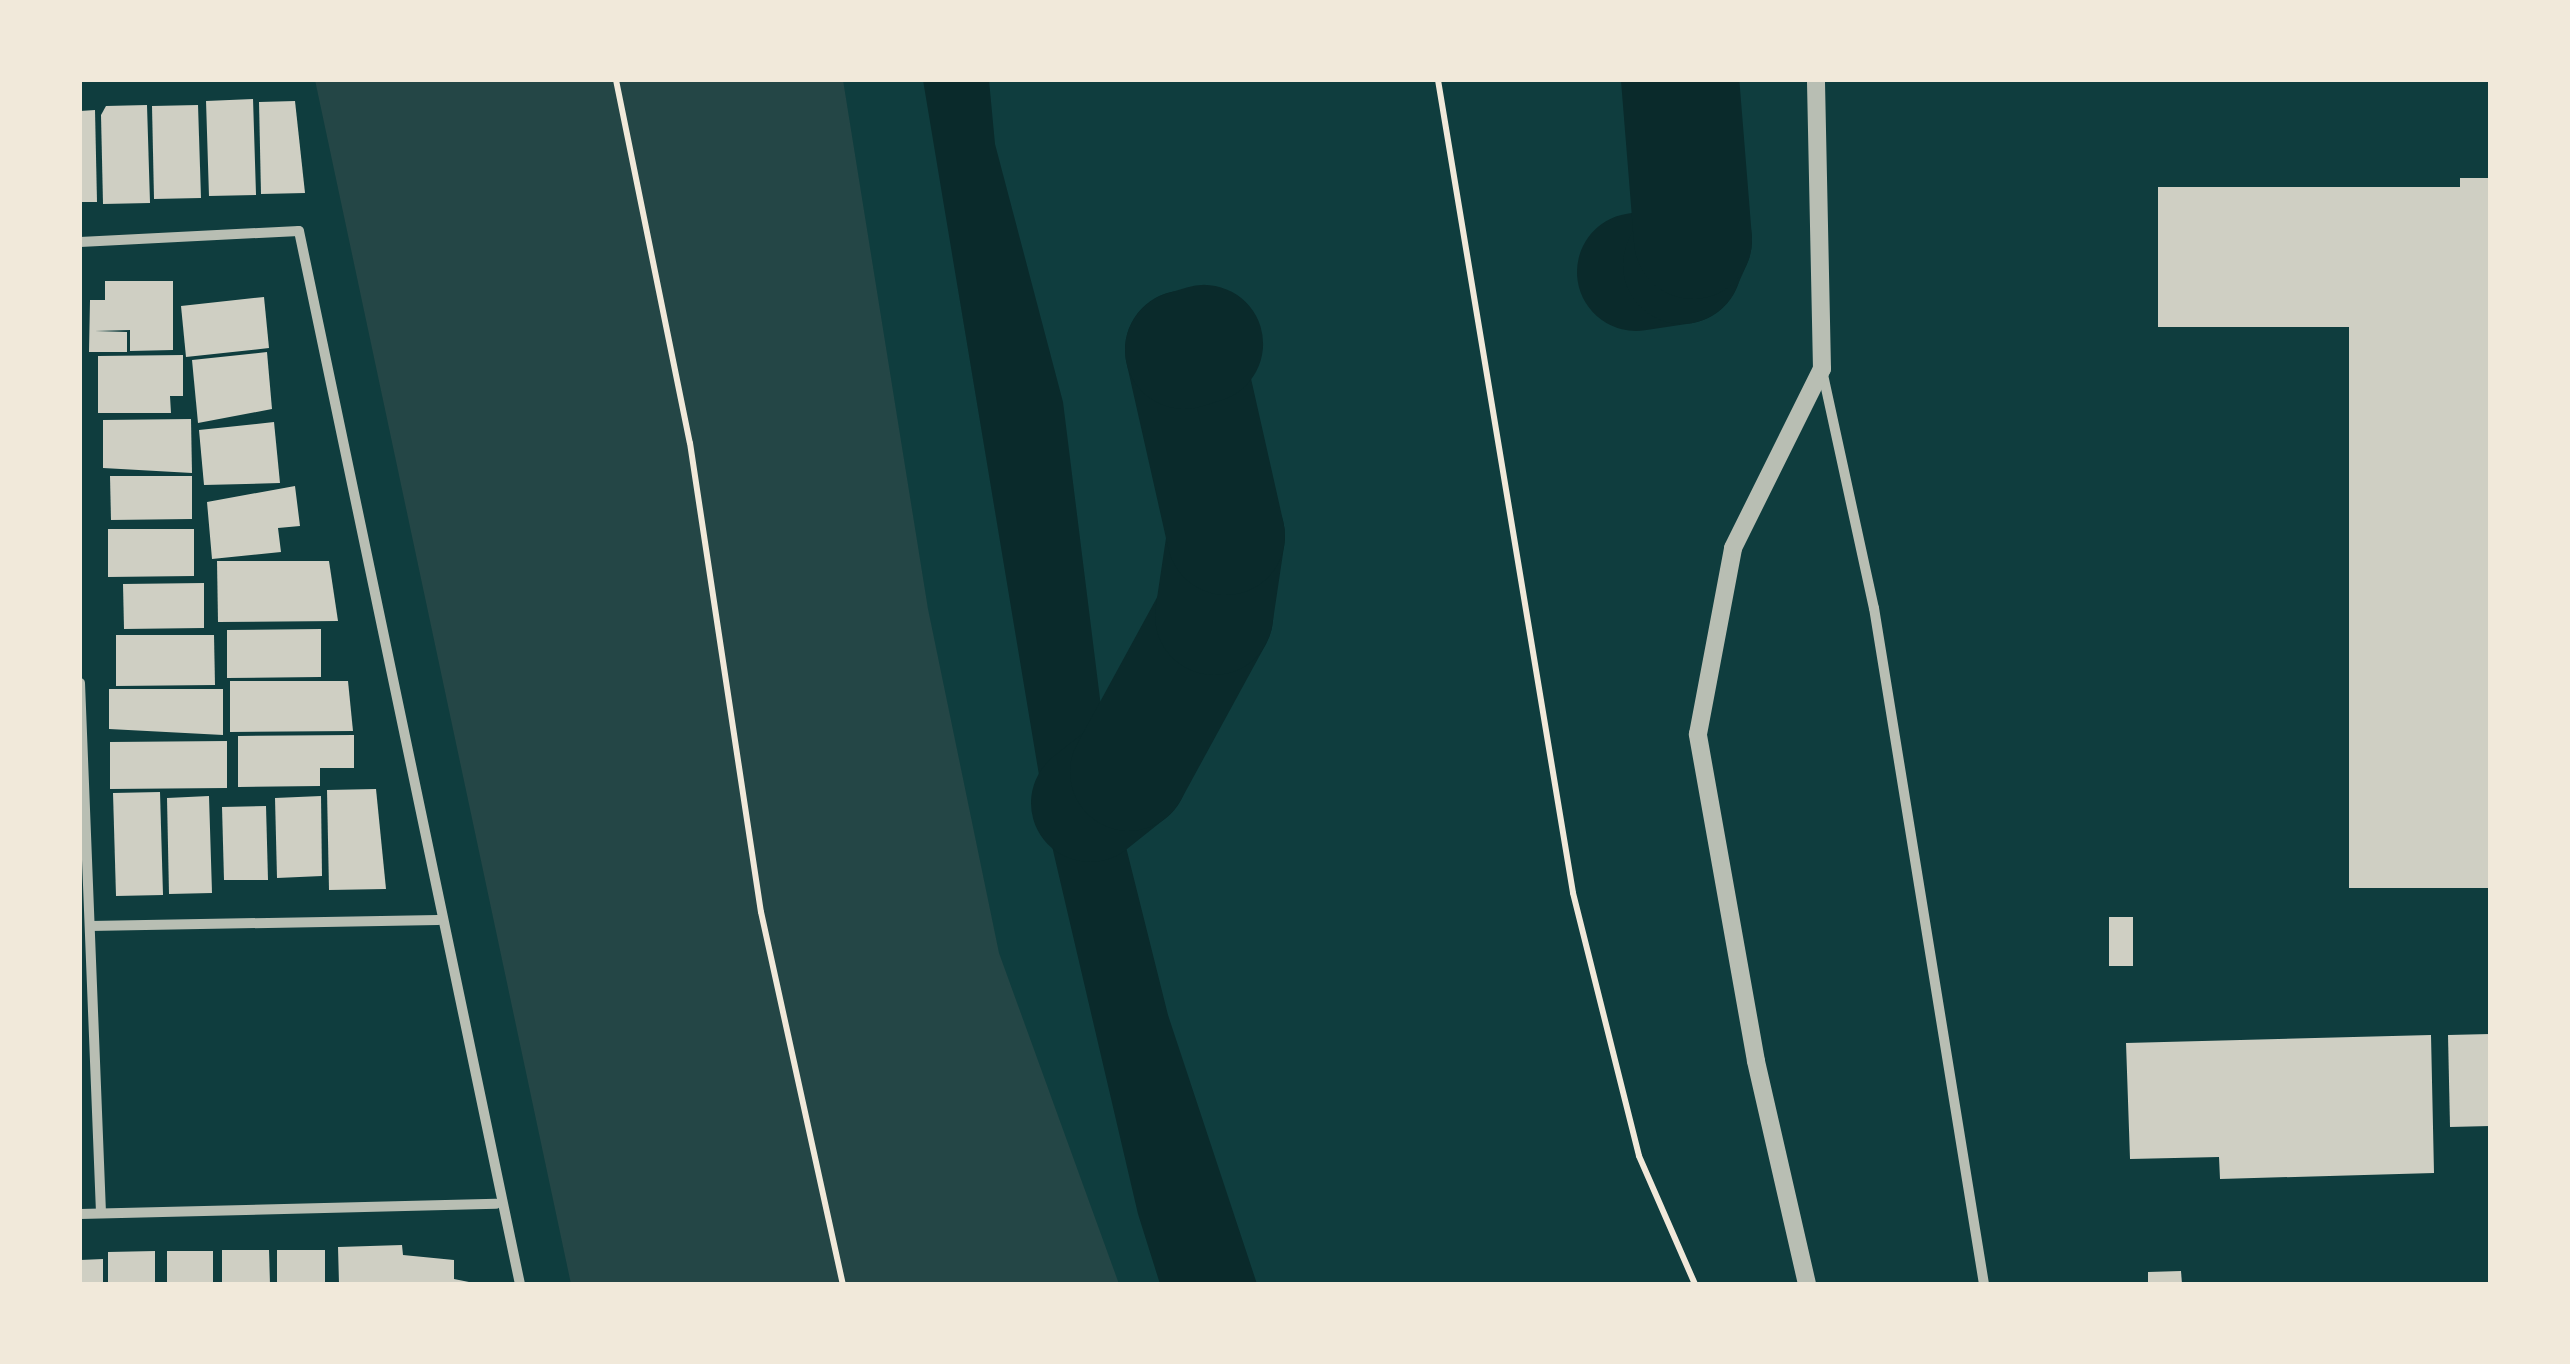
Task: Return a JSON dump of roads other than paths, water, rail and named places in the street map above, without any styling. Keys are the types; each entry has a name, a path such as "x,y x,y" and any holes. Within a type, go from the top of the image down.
{"street":[{"path":"1816,80 1822,369 1874,608 1984,1284"},
{"path":"80,242 299,231 496,1204 520,1284"},
{"path":"1808,1284 1756,1062 1698,734 1733,548 1822,369"},
{"path":"80,683 101,1214"},
{"path":"90,926 438,920"},
{"path":"80,1214 496,1204"}],"waterway":[{"path":"1636,272 1682,265 1693,240 1680,80"},
{"path":"1090,803 1129,772 1214,616 1226,536 1184,350 1204,344"}]}
